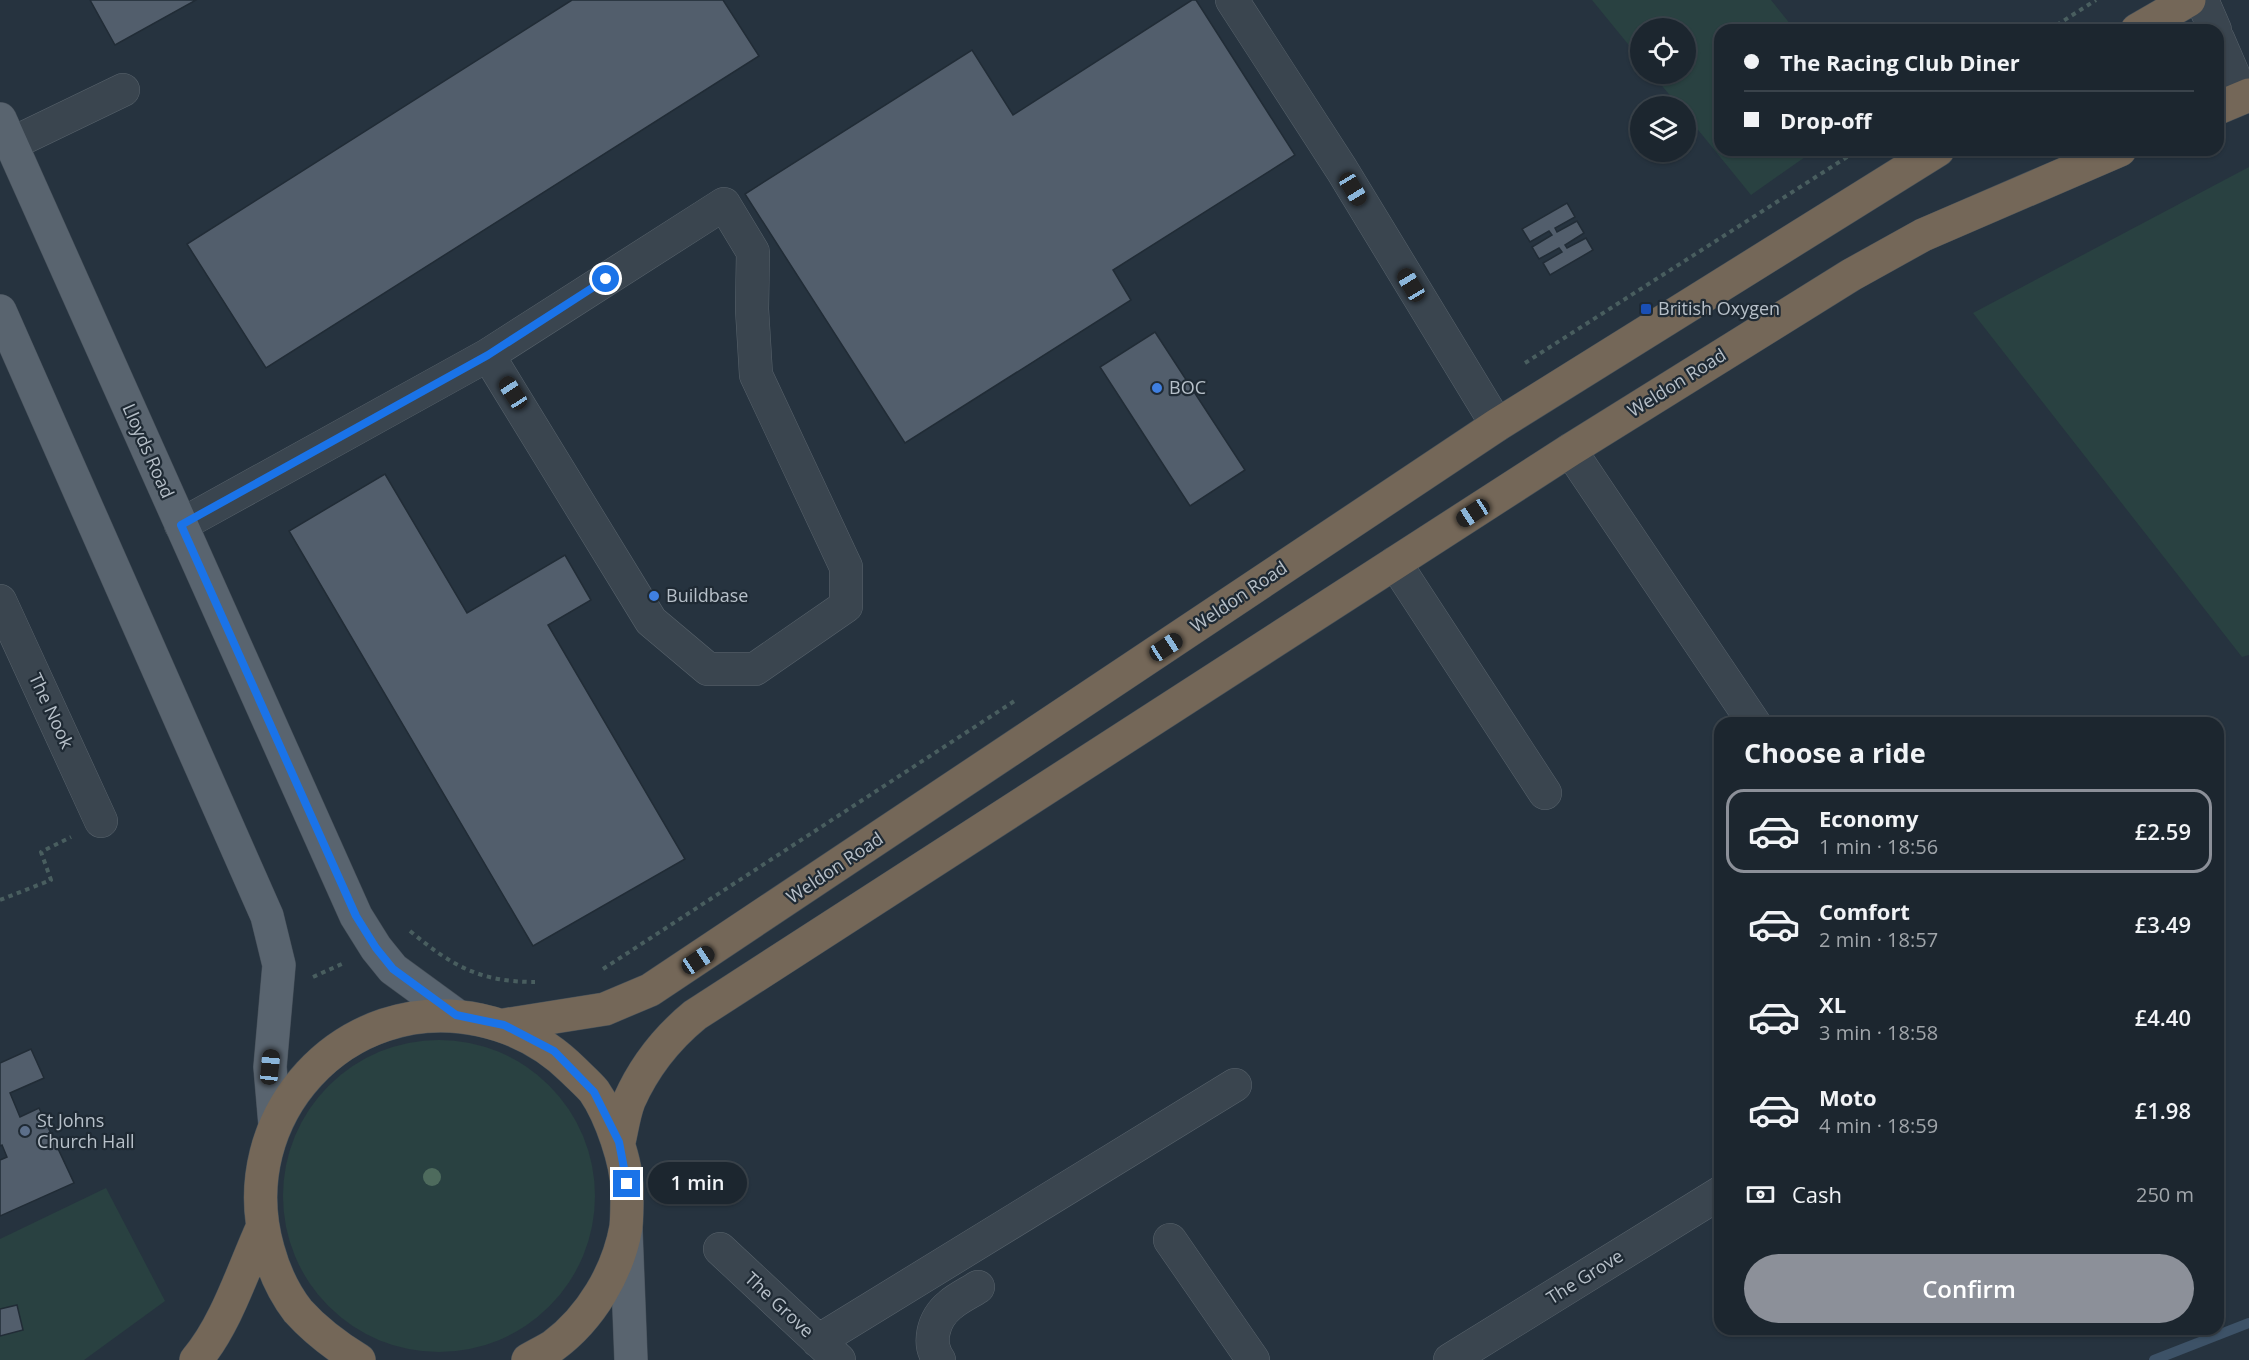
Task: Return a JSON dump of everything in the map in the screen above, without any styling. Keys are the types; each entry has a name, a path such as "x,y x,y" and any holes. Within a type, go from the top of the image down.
{"highway":[{"path":"2148,24 2190,0"},
{"name":"Weldon Road","path":"504,1025 605,1009 650,990 1497,425 1928,156"},
{"name":"Weldon Road","path":"619,1142 628,1102 642,1076 660,1050 695,1015 1570,450 1851,275 1923,235 2106,156"},
{"path":"359,1360 329,1342 297,1310 274,1271 262,1228 260,1192 264,1158 275,1125 298,1086 329,1054 368,1031 411,1018 456,1015 504,1025 554,1051 594,1092 619,1142 627,1184 626,1227 612,1272 588,1312 554,1345 528,1360"},
{"path":"196,1360 205,1350 219,1326 262,1228"}],"main road":[{"name":"Lloyds Road","path":"6,131 356,916 376,948 393,969 456,1015"},
{"path":"0,311 267,916 279,964 270,1067 275,1125"},
{"path":"626,1227 631,1360"}],"street":[{"path":"1232,0 1342,170 1497,425"},
{"path":"2202,0 2212,24"},
{"path":"2224,58 2237,100"},
{"path":"6,131 123,90"},
{"path":"181,525 488,355 724,204 753,252 752,309 756,375 846,567 846,606 755,669 708,669 651,621 488,355"},
{"path":"1570,450 1750,717"},
{"path":"1395,563 1545,793"},
{"name":"The Nook","path":"0,601 101,821"},
{"path":"829,1351 1235,1084"},
{"name":"The Grove","path":"1450,1360 1714,1197"},
{"path":"1170,1240 1253,1360"},
{"name":"The Grove","path":"720,1249 829,1351"},
{"path":"939,1360 933,1351 933,1330 948,1306 978,1287"}],"path":[{"path":"2058,24 2096,0"},
{"path":"1522,366 1848,156"},
{"path":"0,900 51,880 40,852 101,821"},
{"path":"403,934 409,930 441,957 498,981 540,982"},
{"path":"307,980 354,958"}],"green space":[{"path":"1592,0 1771,0 1790,24 1714,24 1714,149 1696,127 1696,96 1671,96 1660,84 1696,84 1696,18 1630,18 1630,47"},
{"path":"1719,156 1806,156 1751,195"},
{"path":"2249,167 2249,655 2242,657 1973,313"},
{"path":"439,1040 469,1043 499,1052 525,1067 549,1086 568,1110 583,1136 592,1166 595,1196 592,1226 583,1256 568,1282 549,1306 525,1325 499,1340 469,1349 439,1352 409,1349 379,1340 353,1325 329,1306 310,1282 295,1256 286,1226 283,1196 286,1166 295,1136 310,1110 329,1086 353,1067 379,1052 409,1043"},
{"path":"106,1188 165,1301 84,1360 0,1360 0,1239"}],"building":[{"path":"90,0 196,0 115,45"},
{"path":"572,0 723,0 759,56 266,368 187,244"},
{"path":"1192,0 1196,0 1295,155 1113,270 1131,300 905,443 745,194 972,50 1013,115"},
{"path":"1567,203 1575,217 1555,228 1557,232 1577,221 1584,233 1565,245 1567,248 1586,238 1593,250 1550,275 1543,263 1562,252 1559,248 1539,259 1532,247 1552,235 1549,231 1530,242 1522,229"},
{"path":"1155,332 1245,470 1190,506 1100,367"},
{"path":"385,474 467,613 565,555 591,600 548,625 685,859 533,946 289,531"},
{"name":"St Johns Church Hall","path":"31,1049 44,1078 10,1093 20,1117 39,1108 74,1183 0,1216 0,1160 7,1157 2,1145 0,1146 0,1063"},
{"path":"17,1305 23,1330 0,1336 0,1309"}],"waterway":[{"path":"2224,1333 2249,1323"},
{"path":"2154,1360 2218,1335"}],"place":[{"name":"British Oxygen","path":"1646,309"},
{"name":"BOC","path":"1157,388"},
{"name":"Buildbase","path":"654,596"},
{"name":"St Johns Church Hall","path":"25,1131"}],"route":[{"path":"606,279 488,355 181,525 356,916 376,948 393,969 456,1015 504,1025 554,1051 594,1092 619,1142 627,1184"}]}
